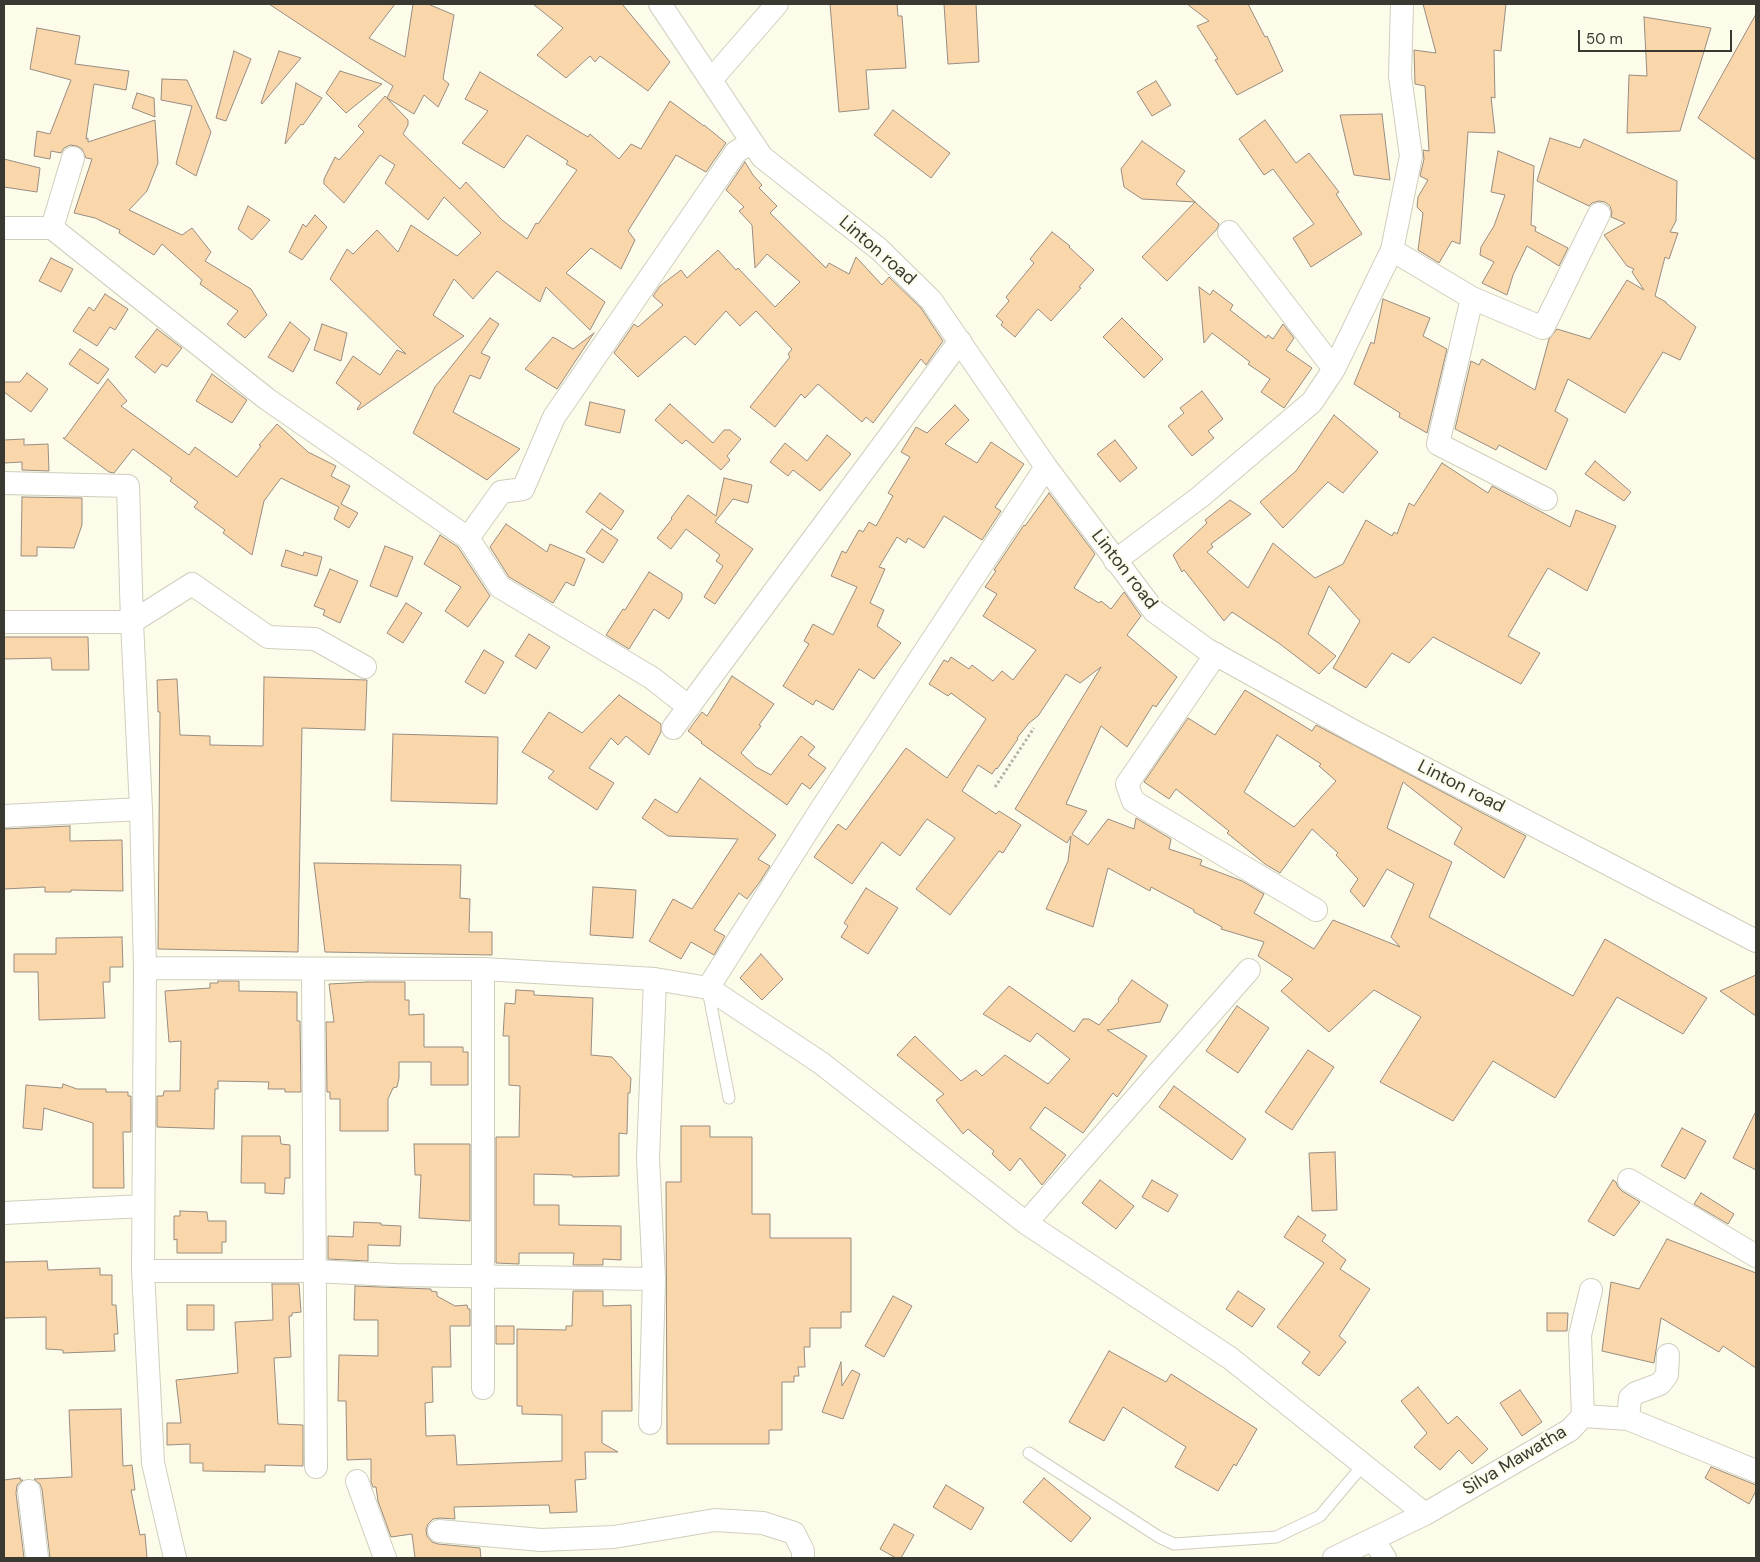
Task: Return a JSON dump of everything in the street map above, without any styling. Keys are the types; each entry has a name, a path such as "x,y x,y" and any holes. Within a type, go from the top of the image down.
{"street":[{"name":"Linton road","path":"660,4 762,157 879,249 931,300 1046,466 1154,611 1206,649 1357,733 1756,941"},
{"path":"711,80 777,4"},
{"path":"1115,561 1200,497 1312,402 1334,369 1392,250 1411,156 1400,76 1402,4"},
{"path":"468,538 501,492 523,489 554,417 736,152 752,142"},
{"path":"52,228 73,158"},
{"path":"1392,250 1472,298 1543,328 1599,214"},
{"path":"4,228 52,228 267,399 468,538 500,587 652,678 689,707"},
{"path":"1228,232 1334,369"},
{"path":"1472,298 1438,444 1546,499"},
{"path":"673,728 960,341"},
{"path":"708,988 820,811 1046,466"},
{"path":"4,483 128,486 141,809 144,968 143,1271 153,1463 175,1558"},
{"path":"4,622 132,622 192,584 268,636 315,640 365,667"},
{"path":"1216,654 1126,784 1133,801 1316,910"},
{"path":"4,816 141,809"},
{"path":"144,968 483,969 656,979 708,988 820,1063 1026,1223 1230,1358 1425,1514"},
{"path":"312,969 316,1467"},
{"path":"483,969 483,1388"},
{"path":"1026,1223 1249,970"},
{"path":"650,1423 654,1278 648,1158 656,979"},
{"path":"1629,1180 1756,1256"},
{"path":"4,1214 143,1206"},
{"path":"143,1271 313,1271 395,1275 654,1278"},
{"path":"1583,1416 1580,1335 1591,1290"},
{"path":"1628,1419 1630,1398 1636,1393 1660,1384 1667,1375 1668,1356"},
{"name":"Silva Mawatha","path":"1334,1558 1425,1514 1570,1430 1583,1416 1628,1419 1756,1472"},
{"path":"357,1481 385,1558"},
{"path":"29,1491 37,1558"},
{"path":"439,1531 541,1540 614,1537 715,1520 763,1523 794,1533 803,1550 803,1558"},
{"path":"1373,1539 1385,1558"}],"lane":[{"path":"708,988 729,1098"},
{"path":"1029,1453 1159,1537 1174,1544 1276,1537 1320,1516 1362,1464"}],"path":[{"path":"995,787 1034,728"}],"building":[{"path":"269,4 395,4 369,38 405,57 413,4 428,4 454,15 443,79 449,84 438,107 424,95 414,114 387,98 393,86"},
{"path":"533,4 622,4 670,62 648,91 600,56 595,62 590,56 566,78 537,55 563,28"},
{"path":"830,4 897,4 898,16 902,16 906,68 866,70 869,109 839,112"},
{"path":"944,4 976,4 979,62 948,64"},
{"path":"1187,4 1248,4 1265,37 1267,36 1283,71 1237,95 1215,60 1218,59 1197,26 1209,21"},
{"path":"1423,4 1506,4 1501,51 1494,50 1495,98 1491,97 1495,133 1468,132 1460,244 1452,241 1439,263 1418,250 1423,213 1417,207 1418,197 1428,180 1420,176 1424,159 1423,150 1429,151 1425,86 1415,84 1414,50 1436,53"},
{"path":"1756,14 1756,160 1698,118"},
{"path":"1644,17 1711,28 1680,131 1627,133 1629,75 1647,76"},
{"path":"37,28 80,36 75,64 129,71 126,90 94,84 86,139 88,138 88,142 155,120 158,163 147,191 129,210 182,235 192,228 211,252 205,261 251,289 267,315 245,338 227,324 238,311 200,284 202,280 162,244 154,255 119,233 120,230 95,218 74,213 92,159 86,158 82,149 70,145 64,148 61,153 51,151 50,159 34,156 37,131 50,134 71,80 30,69"},
{"path":"234,51 251,59 226,121 216,118"},
{"path":"279,51 301,58 262,104 261,103"},
{"path":"340,71 382,84 346,113 326,93"},
{"path":"480,72 588,137 590,134 619,159 631,144 641,149 670,101 726,143 706,172 676,155 628,231 635,240 621,269 591,248 566,273 605,302 590,330 546,287 540,302 497,271 473,299 454,279 433,315 464,336 358,410 361,403 336,383 353,356 380,375 397,350 406,354 330,279 347,249 353,254 377,230 398,252 411,225 457,256 481,233 444,197 428,220 385,183 395,165 380,155 344,203 324,184 324,179 335,157 339,160 364,132 358,126 385,96 408,120 408,125 403,134 460,189 466,182 502,220 527,239 536,223 538,224 577,170 566,164 568,161 527,135 504,168 462,143 488,111 465,99"},
{"path":"162,79 187,80 211,132 196,176 176,164 192,106 161,100"},
{"path":"1156,81 1171,105 1152,116 1137,92"},
{"path":"296,83 322,98 303,125 301,124 285,144"},
{"path":"137,93 154,98 155,117 132,108"},
{"path":"893,110 950,153 931,178 874,135"},
{"path":"1382,114 1390,180 1354,175 1340,115"},
{"path":"1265,120 1296,163 1309,153 1339,192 1336,194 1362,234 1311,267 1293,238 1314,224 1273,169 1264,175 1239,139"},
{"path":"1550,138 1580,148 1584,139 1677,181 1676,221 1670,232 1678,233 1669,259 1665,257 1655,296 1666,302 1696,327 1680,360 1663,352 1625,413 1568,379 1555,411 1568,419 1546,470 1499,445 1496,450 1455,429 1471,361 1479,365 1482,359 1535,390 1549,339 1557,329 1590,339 1627,280 1644,290 1632,272 1634,269 1627,266 1604,235 1625,223 1611,217 1610,206 1605,202 1599,201 1589,206 1537,181"},
{"path":"1142,141 1185,171 1176,184 1195,202 1142,199 1124,187 1121,169"},
{"path":"1498,151 1534,166 1531,225 1536,227 1535,231 1568,248 1559,266 1527,246 1513,275 1507,295 1482,283 1494,262 1480,255 1481,247 1494,226 1505,195 1491,192"},
{"path":"4,159 40,168 37,192 4,187"},
{"path":"745,162 762,185 759,188 777,206 770,213 826,268 829,263 849,274 856,257 882,285 889,277 921,308 943,341 926,365 921,359 873,423 866,417 862,422 818,384 805,398 801,394 775,427 750,407 790,357 788,354 792,349 756,311 740,326 726,311 695,345 685,336 638,377 614,353 634,324 638,327 663,305 653,296 660,286 681,270 687,278 718,250 775,307 800,282 767,254 755,268 752,225 739,211 744,207 726,190"},
{"path":"1195,202 1219,224 1217,229 1167,281 1142,257"},
{"path":"248,206 270,220 252,240 238,229"},
{"path":"315,215 327,227 302,260 289,252 303,224 306,227"},
{"path":"1052,232 1070,246 1094,270 1079,287 1081,288 1051,321 1038,309 1015,337 1001,325 1003,322 996,316 1009,301 1006,297 1034,263 1030,259"},
{"path":"51,258 73,269 61,292 39,281"},
{"path":"1199,287 1210,295 1213,290 1233,305 1230,310 1266,338 1268,335 1273,339 1283,324 1294,338 1286,350 1312,368 1284,408 1261,392 1270,379 1248,364 1250,362 1212,333 1204,343"},
{"path":"105,294 128,309 115,330 110,327 97,346 73,331 89,307 94,311"},
{"path":"1383,299 1430,318 1423,336 1447,349 1427,433 1399,417 1400,413 1354,384 1371,342 1374,344"},
{"path":"490,318 499,324 481,353 490,357 480,379 470,375 453,412 520,449 487,480 413,433 435,387"},
{"path":"1122,318 1163,359 1144,378 1103,337"},
{"path":"290,322 310,339 293,372 268,357"},
{"path":"322,324 347,333 341,361 314,350"},
{"path":"157,329 182,348 167,367 162,364 155,373 135,357"},
{"path":"594,333 557,389 525,369 553,337 573,349"},
{"path":"80,349 109,369 98,384 69,364"},
{"path":"27,373 48,389 31,412 4,392 4,382 20,382"},
{"path":"212,374 247,400 232,423 196,401"},
{"path":"108,379 127,401 121,406 189,455 195,447 237,477 261,446 259,445 277,424 308,452 336,466 331,476 350,486 341,504 358,513 349,528 334,519 339,507 281,478 264,501 252,555 223,533 225,530 194,507 198,502 170,481 172,478 133,449 114,473 109,472 63,438 65,438"},
{"path":"1202,391 1223,419 1208,431 1214,438 1192,456 1168,426 1184,413 1180,408"},
{"path":"590,402 625,410 620,433 585,425"},
{"path":"670,404 713,443 724,430 730,430 741,439 727,456 730,460 721,470 686,440 682,444 655,420"},
{"path":"955,405 969,420 945,444 977,463 991,442 1024,464 995,507 1001,511 982,540 944,516 924,548 908,538 906,543 897,537 879,567 885,569 870,603 884,610 877,626 901,643 874,679 859,669 833,710 816,700 813,705 783,686 809,644 804,641 813,624 833,635 857,587 831,576 842,551 846,553 859,530 863,532 869,522 876,526 893,496 888,493 910,457 901,452 916,427 927,433"},
{"path":"1334,415 1378,452 1343,493 1328,482 1283,528 1260,502 1296,471"},
{"path":"827,435 851,454 820,491 793,470 788,476 770,462 785,443 807,461"},
{"path":"24,439 24,445 48,444 49,471 22,470 22,462 4,463 4,440"},
{"path":"1115,440 1137,468 1120,482 1097,454"},
{"path":"1595,461 1631,492 1624,501 1585,474"},
{"path":"1442,463 1488,493 1492,486 1570,527 1576,510 1616,526 1587,591 1548,568 1508,636 1540,653 1521,684 1433,637 1409,663 1392,653 1366,688 1333,668 1360,621 1329,586 1308,634 1336,656 1319,674 1280,644 1232,612 1224,621 1184,570 1182,572 1173,555 1207,523 1205,520 1230,500 1251,514 1211,544 1213,547 1207,552 1248,588 1273,543 1315,578 1343,564 1366,520 1392,536 1394,532 1397,534 1409,503 1414,506"},
{"path":"724,478 752,485 748,503 733,499 715,522 753,549 715,604 704,597 723,566 716,561 720,555 686,529 671,549 657,538 688,495 716,516"},
{"path":"600,493 624,511 611,530 586,512"},
{"path":"1049,493 1095,554 1074,588 1099,603 1101,601 1111,609 1124,592 1141,616 1127,635 1177,677 1156,707 1153,705 1127,747 1101,726 1066,804 1087,811 1072,834 1088,845 1108,819 1134,829 1136,818 1171,839 1169,849 1202,860 1200,865 1242,881 1264,894 1254,913 1314,949 1333,920 1400,947 1391,937 1414,884 1387,869 1364,907 1350,891 1358,879 1336,855 1338,853 1312,829 1280,873 1265,864 1227,833 1229,831 1176,789 1169,799 1144,782 1188,718 1215,735 1245,690 1312,731 1316,725 1526,836 1504,878 1454,844 1462,828 1403,782 1387,828 1452,862 1429,917 1573,996 1605,939 1707,998 1683,1034 1617,997 1555,1098 1493,1061 1453,1121 1380,1082 1421,1017 1374,990 1329,1032 1281,991 1293,979 1258,956 1264,942 1221,929 1222,927 1194,912 1194,910 1151,887 1150,891 1108,868 1093,927 1046,909 1068,861 1071,836 1067,843 1015,809 1101,667 1080,683 1066,674 1038,716 1029,723 1017,738 997,769 992,774 978,765 962,791 996,814 999,811 1021,825 1003,853 999,851 950,915 916,889 955,838 927,819 900,856 882,842 852,884 814,857 838,824 846,830 906,748 947,778 986,719 951,693 948,696 929,684 944,660 948,662 951,657 969,669 972,665 993,681 1002,671 1013,680 1036,650 983,616 997,594 985,587 996,571 994,570","holes":["1277,735 1321,764 1319,766 1336,781 1294,827 1244,792"]},
{"path":"22,497 82,498 82,525 74,548 37,547 37,556 21,556"},
{"path":"506,524 547,552 550,544 585,559 574,586 566,582 553,603 509,577 490,547"},
{"path":"602,529 618,540 603,563 586,552"},
{"path":"440,535 458,547 490,596 468,627 445,611 461,587 424,564"},
{"path":"385,546 413,557 397,597 370,586"},
{"path":"286,550 303,556 304,552 322,557 317,576 281,566"},
{"path":"330,569 358,581 340,623 323,615 325,610 314,606"},
{"path":"649,572 682,593 682,599 669,619 654,609 629,649 606,635 623,609 625,610"},
{"path":"406,603 422,613 403,643 387,633"},
{"path":"529,634 550,647 536,669 515,656"},
{"path":"4,637 88,637 89,670 52,670 51,658 4,659"},
{"path":"484,650 504,662 485,694 465,682"},
{"path":"732,676 774,704 759,725 761,726 741,753 756,767 771,775 801,736 815,747 808,755 826,768 810,789 802,783 787,805 701,743 688,731 702,712 707,716"},
{"path":"264,677 367,680 365,730 302,728 298,952 158,949 160,712 158,712 157,680 177,679 180,735 210,736 210,745 263,746"},
{"path":"619,695 661,724 661,732 649,755 626,736 618,745 611,738 589,768 614,783 597,810 548,778 554,771 522,752 549,712 582,733"},
{"path":"393,734 498,737 497,804 391,801"},
{"path":"700,778 776,835 758,859 770,866 759,883 747,899 739,893 714,930 725,936 714,955 691,942 681,959 649,941 673,899 692,909 738,839 668,836 642,818 655,799 677,813"},
{"path":"70,826 70,841 122,840 123,891 71,890 71,892 45,892 45,887 4,889 4,829"},
{"path":"314,863 461,865 460,898 470,899 469,932 492,932 492,955 325,952"},
{"path":"593,887 636,890 633,938 590,935"},
{"path":"866,888 898,908 868,954 841,937 848,926 844,923"},
{"path":"122,937 123,967 110,967 110,982 103,982 105,1018 39,1020 38,972 14,972 14,954 56,954 56,938"},
{"path":"761,954 783,979 762,1000 740,978"},
{"path":"1756,975 1756,1016 1720,991"},
{"path":"1132,980 1168,1005 1160,1022 1107,1030 1147,1056 1117,1097 1113,1093 1083,1133 1045,1107 1030,1128 1066,1155 1042,1185 1020,1158 1010,1171 992,1154 994,1151 968,1129 963,1134 936,1100 944,1094 897,1055 915,1036 961,1081 976,1070 982,1076 1005,1055 1048,1084 1070,1059 1037,1033 1030,1042 983,1014 1009,986 1074,1032 1083,1019 1089,1019 1099,1025 1119,1001 1118,999"},
{"path":"218,981 239,981 239,991 297,992 297,1021 300,1021 301,1092 285,1092 285,1089 268,1089 269,1082 218,1081 218,1089 215,1089 214,1129 157,1127 157,1096 163,1096 164,1091 180,1091 181,1041 169,1042 165,991 210,988 210,983 218,983"},
{"path":"405,982 405,1000 409,1000 409,1015 424,1014 424,1047 463,1047 463,1052 468,1052 468,1085 431,1085 431,1062 399,1062 397,1087 393,1088 388,1099 388,1131 340,1131 340,1099 330,1099 330,1092 327,1092 326,1022 334,1022 329,984"},
{"path":"516,990 534,991 534,995 593,998 591,1055 612,1057 631,1078 630,1093 628,1093 627,1134 619,1133 619,1176 573,1177 572,1175 534,1174 534,1205 559,1205 559,1225 621,1226 621,1260 603,1259 603,1265 573,1265 574,1253 519,1253 519,1264 496,1263 496,1137 519,1137 520,1086 509,1085 509,1036 503,1036 505,1003 515,1004"},
{"path":"1237,1006 1269,1028 1238,1073 1206,1051"},
{"path":"1308,1050 1334,1067 1292,1130 1265,1112"},
{"path":"63,1084 77,1089 106,1089 106,1092 128,1092 128,1096 131,1096 131,1132 123,1132 124,1188 93,1188 93,1123 44,1108 42,1130 23,1128 26,1085 62,1088"},
{"path":"1174,1086 1246,1139 1232,1160 1159,1107"},
{"path":"1756,1111 1756,1170 1733,1158"},
{"path":"681,1126 710,1126 710,1137 752,1137 752,1214 770,1214 770,1238 851,1238 851,1312 841,1312 841,1328 810,1328 810,1347 804,1347 805,1367 798,1367 799,1376 794,1376 794,1382 782,1382 782,1430 769,1430 769,1444 667,1444 666,1182 681,1182"},
{"path":"1682,1128 1706,1141 1685,1179 1661,1166"},
{"path":"242,1136 280,1136 281,1144 290,1145 290,1178 285,1178 284,1194 265,1193 265,1183 241,1183"},
{"path":"414,1144 470,1144 470,1221 419,1218 421,1175 415,1175"},
{"path":"1335,1152 1337,1210 1312,1211 1309,1153"},
{"path":"1100,1180 1134,1206 1116,1229 1082,1203"},
{"path":"1152,1180 1178,1195 1168,1212 1142,1197"},
{"path":"1613,1180 1622,1191 1640,1202 1614,1236 1588,1221"},
{"path":"1701,1193 1734,1214 1728,1224 1694,1204"},
{"path":"180,1211 207,1212 208,1221 226,1221 226,1242 222,1242 222,1253 177,1253 177,1239 174,1240 174,1216 180,1216"},
{"path":"1298,1216 1326,1235 1322,1241 1346,1260 1340,1269 1370,1289 1339,1336 1346,1342 1319,1376 1302,1363 1310,1352 1277,1327 1324,1263 1284,1237"},
{"path":"354,1222 401,1226 400,1246 368,1245 368,1261 328,1259 328,1236 353,1237"},
{"path":"1667,1239 1756,1273 1756,1368 1723,1346 1719,1352 1661,1318 1654,1363 1602,1351 1611,1282 1639,1289"},
{"path":"47,1261 48,1270 100,1268 100,1275 112,1275 112,1305 116,1305 118,1334 114,1334 115,1351 63,1353 63,1350 46,1349 46,1317 4,1318 4,1262"},
{"path":"272,1284 299,1284 301,1312 292,1313 292,1316 289,1316 291,1357 274,1358 278,1424 303,1425 303,1466 265,1465 265,1472 203,1471 203,1463 190,1463 190,1444 167,1445 167,1423 181,1423 176,1380 238,1373 235,1322 273,1320"},
{"path":"355,1286 431,1289 431,1291 437,1292 437,1296 455,1306 467,1305 468,1309 470,1309 470,1326 450,1326 451,1367 432,1367 433,1402 425,1403 426,1436 455,1435 457,1465 562,1461 562,1415 522,1414 522,1406 517,1406 517,1329 566,1330 566,1326 572,1326 573,1291 603,1291 603,1306 631,1305 632,1411 602,1411 602,1443 618,1452 585,1452 586,1479 575,1480 577,1512 550,1513 549,1505 454,1507 455,1519 433,1519 428,1524 427,1536 432,1542 480,1548 481,1558 415,1558 412,1534 391,1537 378,1501 376,1487 373,1487 371,1482 371,1459 347,1460 346,1401 338,1401 339,1355 378,1356 378,1320 354,1320"},
{"path":"1238,1291 1265,1309 1252,1327 1226,1309"},
{"path":"893,1296 912,1306 884,1357 865,1346"},
{"path":"187,1305 214,1305 214,1330 187,1330"},
{"path":"1547,1313 1568,1313 1567,1331 1547,1331"},
{"path":"496,1326 514,1326 514,1344 496,1344"},
{"path":"1109,1351 1166,1382 1171,1374 1257,1429 1236,1466 1234,1464 1218,1491 1175,1467 1186,1447 1123,1407 1104,1441 1069,1422"},
{"path":"841,1362 842,1386 852,1370 860,1374 843,1419 822,1412"},
{"path":"1418,1387 1448,1424 1457,1416 1488,1449 1472,1464 1459,1450 1440,1470 1414,1447 1427,1433 1401,1401"},
{"path":"1520,1390 1542,1422 1522,1436 1500,1403"},
{"path":"121,1409 123,1466 132,1465 135,1490 131,1490 140,1535 145,1534 147,1558 50,1558 42,1489 40,1484 34,1479 72,1477 69,1410"},
{"path":"1711,1467 1756,1485 1756,1491 1749,1504 1705,1478"},
{"path":"20,1478 20,1480 23,1480 17,1485 16,1493 24,1558 4,1558 4,1480"},
{"path":"1044,1478 1091,1518 1071,1542 1023,1502"},
{"path":"946,1485 984,1508 971,1530 933,1507"},
{"path":"894,1524 914,1535 901,1558 896,1558 880,1549"}]}
